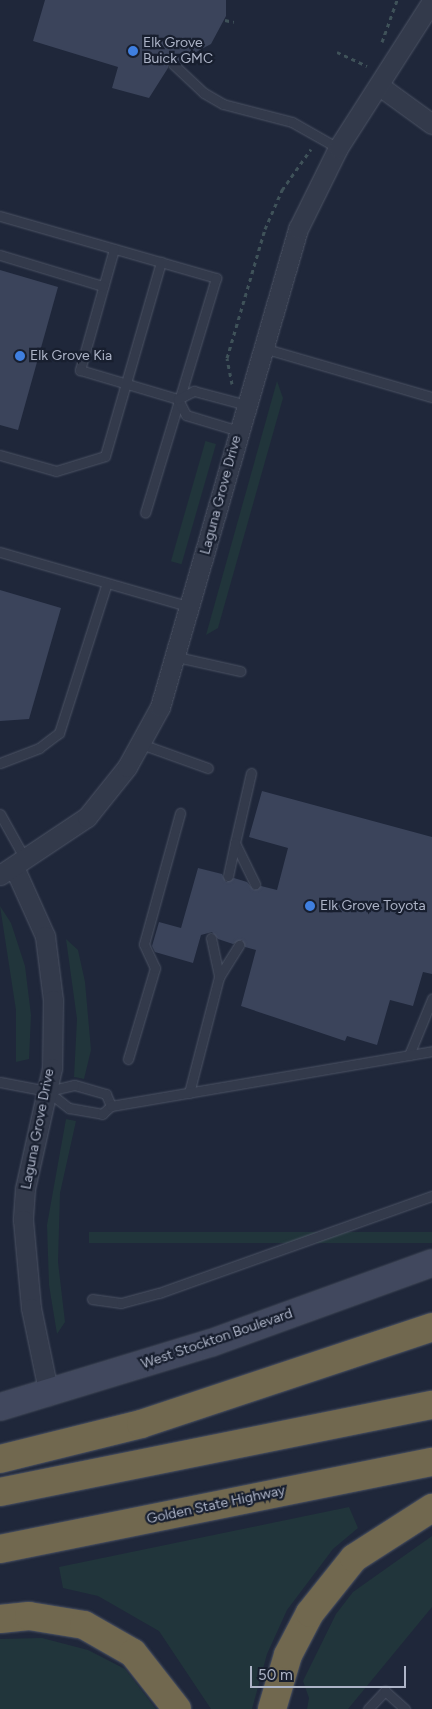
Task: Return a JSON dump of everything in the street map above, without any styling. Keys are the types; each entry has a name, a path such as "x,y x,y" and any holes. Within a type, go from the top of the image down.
{"highway":[{"path":"0,1459 141,1424 432,1326"},
{"path":"0,1492 432,1405"},
{"name":"Golden State Highway","path":"0,1549 432,1462"},
{"path":"272,1709 288,1655 310,1613 354,1558 432,1508"},
{"path":"0,1619 29,1616 84,1625 133,1653 177,1709"}],"street":[{"name":"Laguna Grove Drive","path":"49,1395 31,1308 23,1220 25,1188 47,1091 52,1059 50,964 45,936 8,868 87,817 113,789 141,744 177,657 239,431 298,229 338,148 381,87 432,1"},
{"path":"381,87 432,124"},
{"name":"West Stockton Boulevard","path":"0,1407 49,1395 432,1263"}],"lane":[{"path":"174,64 204,94 224,104 292,122 338,148"},
{"path":"0,216 216,278 145,513"},
{"path":"114,249 80,370 178,399 194,390 247,405"},
{"path":"0,255 104,286"},
{"path":"0,455 56,471 105,456 161,262"},
{"path":"264,348 432,397"},
{"path":"178,399 186,415 239,431"},
{"path":"0,552 191,607"},
{"path":"0,762 38,748 59,733 107,583"},
{"path":"177,657 240,671"},
{"path":"141,744 208,768"},
{"path":"228,876 252,773"},
{"path":"128,1059 155,968 144,944 180,813"},
{"path":"0,814 8,868"},
{"path":"235,843 255,884"},
{"path":"211,938 219,978"},
{"path":"189,1093 219,978 239,945"},
{"path":"409,1055 432,999"},
{"path":"47,1091 69,1108 102,1114 111,1106 432,1052"},
{"path":"0,1082 47,1091 74,1084 106,1094 111,1106"},
{"path":"92,1299 121,1303 159,1293 432,1196"},
{"path":"368,1709 385,1691 405,1709"}],"path":[{"path":"225,20 234,22"},
{"path":"337,52 355,56 369,67"}],"shaded area":[{"path":"277,381 283,398 218,628 206,635"},
{"path":"205,441 216,444 182,564 171,561"},
{"path":"0,906 11,923 25,966 31,1015 29,1059 16,1062 16,1010"},
{"path":"66,939 78,950 85,982 91,1050 84,1079 74,1077 77,1019"},
{"path":"66,1119 76,1121 60,1193 58,1262 65,1322 57,1334 49,1285 47,1225"},
{"path":"89,1232 432,1232 432,1243 89,1243"},
{"path":"349,1507 358,1528 333,1549 287,1610 267,1654 252,1709 211,1709 159,1631 98,1596 63,1588 59,1567"},
{"path":"432,1536 432,1607 348,1709 307,1709 309,1698 303,1681 336,1614 353,1592"},
{"path":"42,1638 88,1650 125,1669 156,1709 0,1709 0,1639"}],"building":[{"name":"Elk Grove Buick GMC","path":"45,0 226,0 226,16 211,44 179,61 168,60 168,68 149,98 112,88 118,67 33,41"},
{"name":"Elk Grove Kia","path":"0,270 58,287 18,430 0,425"},
{"path":"0,590 61,608 29,719 0,721"},
{"name":"Elk Grove Toyota","path":"262,791 432,837 432,974 423,972 413,1006 390,1000 377,1045 347,1036 345,1041 241,1006 256,950 245,947 242,940 233,944 218,939 212,932 201,935 193,963 155,952 152,946 159,922 181,928 198,868 222,874 226,882 234,878 247,882 254,890 261,886 277,890 288,848 249,837"}],"place":[{"name":"Elk Grove Buick GMC","path":"133,51"},
{"name":"Elk Grove Kia","path":"20,356"},
{"name":"Elk Grove Toyota","path":"310,906"}]}
